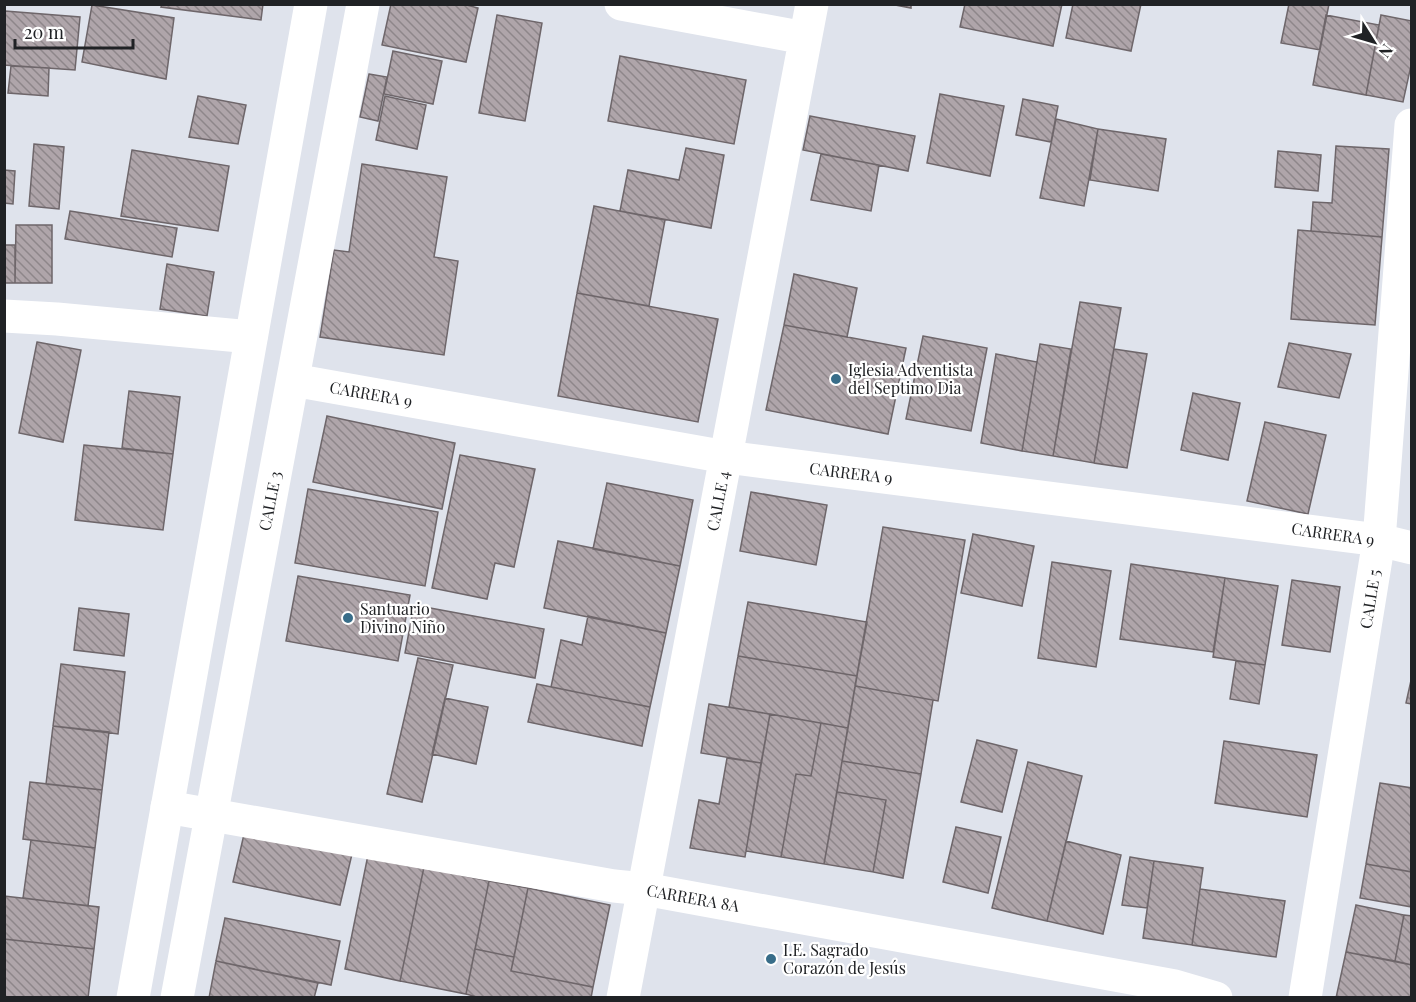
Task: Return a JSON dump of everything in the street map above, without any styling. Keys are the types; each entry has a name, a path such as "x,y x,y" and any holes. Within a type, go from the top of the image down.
{"street":[{"path":"133,998 311,4"},
{"name":"CALLE 3","path":"177,998 363,4"},
{"path":"621,4 806,38"},
{"name":"CALLE 4","path":"623,998 812,4"},
{"name":"CALLE 5","path":"1305,998 1379,540 1411,125"},
{"path":"4,316 252,337"},
{"name":"CARRERA 9","path":"293,380 726,457 1379,540 1412,548"},
{"name":"CARRERA 8A","path":"167,807 603,884 644,889 1175,986 1216,998"}],"building":[{"path":"162,4 263,4 261,20 161,7"},
{"path":"391,4 463,4 478,8 466,62 382,45"},
{"path":"890,4 911,4 911,8"},
{"path":"965,4 1062,4 1053,46 960,27"},
{"path":"1073,4 1141,4 1131,51 1066,38"},
{"path":"1289,4 1329,4 1320,50 1281,43"},
{"path":"92,5 174,18 166,79 82,62"},
{"path":"5,11 80,17 75,70 4,65"},
{"path":"497,15 542,23 525,121 479,113"},
{"path":"1326,15 1379,25 1366,95 1313,85"},
{"path":"1381,15 1412,21 1412,61 1403,102 1366,95"},
{"path":"393,51 442,61 433,104 384,94"},
{"path":"620,56 746,80 734,144 608,121"},
{"path":"11,66 49,68 48,96 8,93"},
{"path":"369,74 387,77 378,121 360,117"},
{"path":"940,94 1004,106 990,176 927,163"},
{"path":"198,96 246,105 238,144 189,137"},
{"path":"385,96 426,105 417,149 376,140"},
{"path":"1023,99 1058,106 1051,142 1016,135"},
{"path":"810,116 915,136 908,171 803,150"},
{"path":"1056,119 1098,129 1084,206 1040,198"},
{"path":"1098,129 1166,139 1158,191 1090,180"},
{"path":"34,144 64,147 59,209 29,206"},
{"path":"1336,146 1389,149 1382,237 1311,231 1313,202 1332,203"},
{"path":"686,148 724,155 711,228 620,211 628,170 679,180"},
{"path":"132,150 229,166 218,231 121,216"},
{"path":"1278,151 1321,155 1318,191 1275,187"},
{"path":"821,154 879,165 871,211 811,200"},
{"path":"362,164 447,177 434,257 458,261 444,355 320,337 334,250 349,252"},
{"path":"4,170 15,171 13,204 4,203"},
{"path":"594,206 665,220 649,306 577,293"},
{"path":"70,211 177,228 172,257 65,239"},
{"path":"16,225 52,225 52,283 15,283"},
{"path":"1298,230 1382,237 1375,325 1291,319"},
{"path":"4,245 15,245 15,283 4,283"},
{"path":"167,264 214,272 207,316 160,309"},
{"path":"794,274 857,288 847,337 784,325"},
{"path":"577,293 718,319 698,422 558,396"},
{"path":"1080,302 1121,308 1094,463 1053,456"},
{"name":"Iglesia Adventista del Septimo Dia","path":"784,325 906,348 888,434 766,410"},
{"path":"923,336 987,348 971,431 906,419"},
{"path":"37,342 81,350 63,442 19,433"},
{"path":"1289,343 1351,354 1339,398 1278,387"},
{"path":"1040,344 1071,349 1053,456 1022,451"},
{"path":"1114,349 1147,354 1127,468 1094,463"},
{"path":"996,354 1037,362 1022,451 981,443"},
{"path":"129,391 180,397 173,454 122,448"},
{"path":"1193,393 1240,403 1228,460 1181,450"},
{"path":"327,416 455,443 442,509 313,482"},
{"path":"1265,422 1326,435 1308,514 1247,501"},
{"path":"84,445 173,454 163,530 75,520"},
{"path":"460,455 535,469 514,567 495,563 487,599 432,588"},
{"path":"607,483 693,500 680,566 593,549"},
{"path":"308,489 438,512 425,586 295,563"},
{"path":"751,492 827,505 816,565 740,551"},
{"path":"883,527 965,540 938,701 855,686"},
{"path":"973,534 1034,546 1022,606 961,593"},
{"path":"558,541 680,566 666,633 544,608"},
{"path":"1052,562 1111,571 1096,667 1038,658"},
{"path":"1131,564 1225,578 1213,652 1120,639"},
{"name":"Santuario Divino Niño","path":"298,576 410,595 398,661 286,641"},
{"path":"1225,578 1278,586 1265,665 1213,657"},
{"path":"1292,580 1340,587 1330,652 1282,645"},
{"path":"748,602 867,622 857,676 738,656"},
{"path":"414,605 544,629 535,678 405,653"},
{"path":"79,608 129,614 124,656 74,650"},
{"path":"588,616 666,633 650,707 551,687 561,640 582,645"},
{"path":"738,656 857,676 848,728 729,707"},
{"path":"418,658 453,665 422,802 387,794"},
{"path":"1236,661 1265,665 1259,704 1230,699"},
{"path":"61,664 125,672 118,734 53,726"},
{"path":"1412,676 1412,704 1406,703"},
{"path":"537,684 650,707 642,746 528,722"},
{"path":"855,686 933,700 921,774 842,761"},
{"path":"445,698 488,707 476,764 432,754"},
{"path":"709,704 770,714 761,763 701,753"},
{"path":"770,714 821,723 811,776 796,774 781,857 746,851"},
{"path":"821,723 848,728 824,864 781,857 796,774 811,776"},
{"path":"53,726 109,732 102,790 46,784"},
{"path":"977,740 1017,750 1002,812 961,802"},
{"path":"1224,741 1317,755 1307,817 1215,803"},
{"path":"727,758 761,763 745,857 690,848 699,800 719,804"},
{"path":"842,761 921,774 903,878 873,872 886,800 837,792"},
{"path":"1028,762 1082,776 1047,921 992,908"},
{"path":"30,782 102,790 95,848 23,839"},
{"path":"1380,783 1412,788 1412,872 1366,864"},
{"path":"837,792 886,800 873,872 824,864"},
{"path":"956,827 1001,837 988,893 943,882"},
{"path":"245,830 352,854 340,905 233,882"},
{"path":"31,840 95,848 88,906 23,898"},
{"path":"1066,841 1121,855 1103,934 1047,921"},
{"path":"368,855 424,867 400,981 345,969"},
{"path":"1130,857 1154,861 1147,908 1122,905"},
{"path":"1154,861 1203,868 1192,945 1143,938"},
{"path":"1366,864 1412,872 1412,907 1360,898"},
{"path":"424,867 489,881 466,994 400,981"},
{"path":"489,881 528,888 514,957 475,949"},
{"path":"528,888 610,905 593,987 511,971"},
{"path":"1200,889 1285,901 1276,957 1192,945"},
{"path":"4,896 99,907 94,949 4,939"},
{"path":"1356,905 1404,915 1395,961 1346,952"},
{"path":"1404,915 1412,916 1412,965 1395,961"},
{"path":"225,918 340,941 331,985 216,961"},
{"path":"4,939 94,949 88,998 4,997"},
{"path":"475,949 514,957 511,971 593,987 591,998 480,998 466,994"},
{"path":"1346,952 1412,965 1412,998 1336,998"},
{"path":"216,961 318,983 314,998 209,998"}],"place":[{"name":"Iglesia Adventista del Septimo Dia","path":"836,379"},
{"name":"Santuario Divino Niño","path":"348,618"},
{"name":"I.E. Sagrado Corazón de Jesús","path":"771,959"}]}
